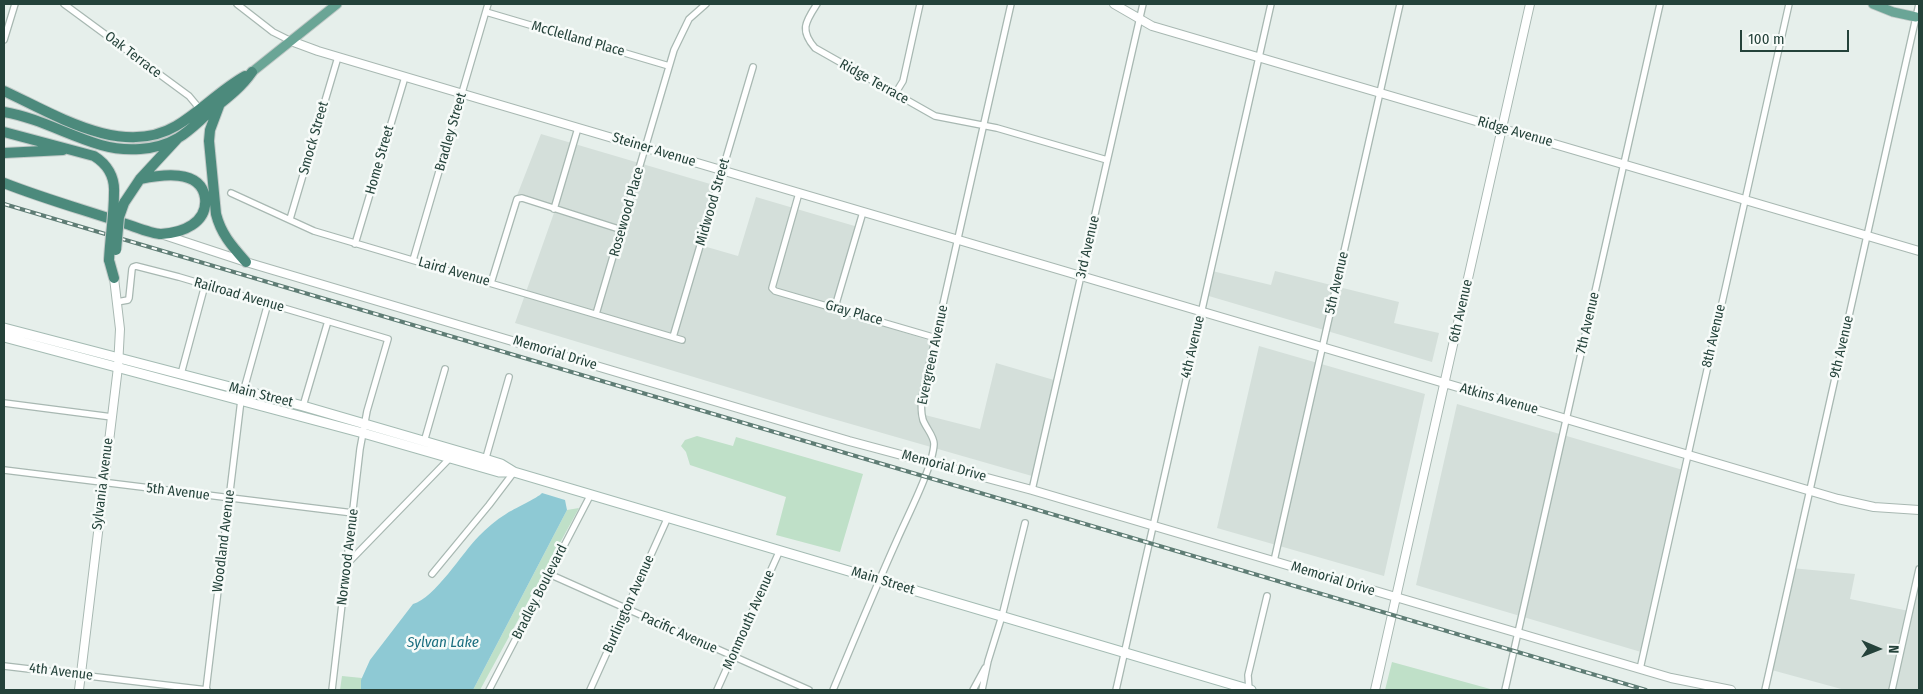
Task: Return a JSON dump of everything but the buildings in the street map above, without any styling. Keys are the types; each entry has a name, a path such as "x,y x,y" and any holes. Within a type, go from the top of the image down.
{"highway":[{"path":"4,91 94,131 118,137 140,137 162,132 179,124 225,89 252,72"},
{"path":"112,261 119,217 124,203 140,180 178,138 220,105 244,83 252,72"},
{"path":"220,105 210,130 209,141 216,214 227,240 246,262"},
{"path":"4,112 34,120 92,142 115,148 152,147 178,138"},
{"path":"4,132 90,154 105,165 113,179 114,208 110,234 114,278"},
{"path":"4,153 72,149"},
{"path":"4,183 40,197 159,234 187,228 199,221 205,210 204,193 195,182 181,176 164,174 140,180"},
{"path":"4,191 40,197"}],"main road":[{"path":"252,72 337,4"},
{"path":"1873,4 1893,12 1916,17"},
{"name":"Main Street","path":"4,328 242,396 364,429 424,442 484,463"},
{"name":"Main Street","path":"4,337 180,374 242,396 303,406 450,458 501,464 514,472 1250,690"}],"street":[{"path":"4,40 15,4"},
{"name":"Oak Terrace","path":"64,4 188,96 199,108"},
{"name":"Steiner Avenue","path":"237,4 273,32 290,41 338,57 1081,276"},
{"name":"Bradley Street","path":"413,260 488,4"},
{"name":"Rosewood Place","path":"596,314 669,66 684,26 695,12 706,4"},
{"name":"Ridge Terrace","path":"817,4 806,23 806,36 819,52 935,116 997,128 1107,160"},
{"path":"895,94 903,81 920,4"},
{"name":"Evergreen Avenue","path":"833,690 923,482 934,444 923,419 921,406 1011,4"},
{"name":"Ridge Avenue","path":"1114,4 1152,26 1919,252"},
{"name":"3rd Avenue","path":"1032,490 1143,4"},
{"name":"4th Avenue","path":"1116,690 1271,4"},
{"name":"5th Avenue","path":"1274,561 1400,4"},
{"name":"6th Avenue","path":"1375,690 1530,4"},
{"name":"7th Avenue","path":"1505,690 1660,4"},
{"name":"8th Avenue","path":"1640,669 1790,4"},
{"name":"9th Avenue","path":"1765,690 1919,4"},
{"name":"McClelland Place","path":"486,12 669,66"},
{"name":"Smock Street","path":"290,219 338,57"},
{"name":"Midwood Street","path":"673,337 752,67"},
{"name":"Home Street","path":"355,244 405,77"},
{"path":"554,210 578,128"},
{"name":"Laird Avenue","path":"231,193 314,231 682,340"},
{"name":"Gray Place","path":"799,193 772,288 776,291 936,338"},
{"path":"491,283 517,199 522,198 554,210 622,230"},
{"path":"835,307 862,212"},
{"name":"Memorial Drive","path":"159,234 246,262 849,441 1032,490 1274,561 1396,598 1517,638 1698,685 1731,690"},
{"name":"Railroad Avenue","path":"117,302 128,300 129,298 133,266 154,270 388,339"},
{"name":"Atkins Avenue","path":"1081,276 1863,505 1919,510"},
{"name":"Sylvania Avenue","path":"79,690 118,362 120,329 114,278"},
{"path":"180,374 205,285"},
{"name":"Woodland Avenue","path":"206,690 242,396 268,303"},
{"path":"303,406 328,321"},
{"name":"Norwood Avenue","path":"332,690 364,429 388,339"},
{"path":"424,442 445,369"},
{"path":"484,463 509,377"},
{"path":"4,403 112,417"},
{"path":"347,564 450,458"},
{"name":"5th Avenue","path":"4,470 353,513"},
{"path":"432,574 514,472"},
{"name":"Bradley Boulevard","path":"489,690 591,494"},
{"name":"Burlington Avenue","path":"590,690 668,517"},
{"path":"982,690 1025,523"},
{"name":"Monmouth Avenue","path":"717,690 780,550"},
{"path":"1892,690 1919,569"},
{"name":"Pacific Avenue","path":"550,574 809,690"},
{"path":"1250,690 1248,675 1267,596"},
{"path":"973,690 988,661"},
{"name":"4th Avenue","path":"4,666 206,690"}],"shaded area":[{"path":"541,134 717,186 700,245 738,256 756,197 858,227 832,310 931,341 921,414 980,429 996,363 1054,380 1032,476 823,416 515,323 555,210 516,198"},
{"path":"1208,270 1271,285 1275,271 1399,302 1394,323 1439,333 1432,362 1202,294"},
{"path":"1259,346 1425,394 1384,576 1217,528"},
{"path":"1457,404 1683,470 1641,652 1416,585"},
{"path":"1791,568 1855,574 1850,599 1909,611 1919,580 1919,690 1845,690 1768,669"}],"green space":[{"path":"697,436 733,446 736,437 863,474 840,552 776,535 786,497 690,465 686,452 681,446 685,440"},
{"path":"579,508 480,690 473,690 567,510"},
{"path":"1392,662 1494,690 1385,690"},
{"path":"342,676 362,678 361,690 340,690"}],"water":[{"name":"Sylvan Lake","path":"542,493 565,500 567,510 473,690 361,690 361,680 370,660 413,604 421,600 439,584 488,527 502,516"}],"railway":[{"path":"4,204 1646,690"}]}
